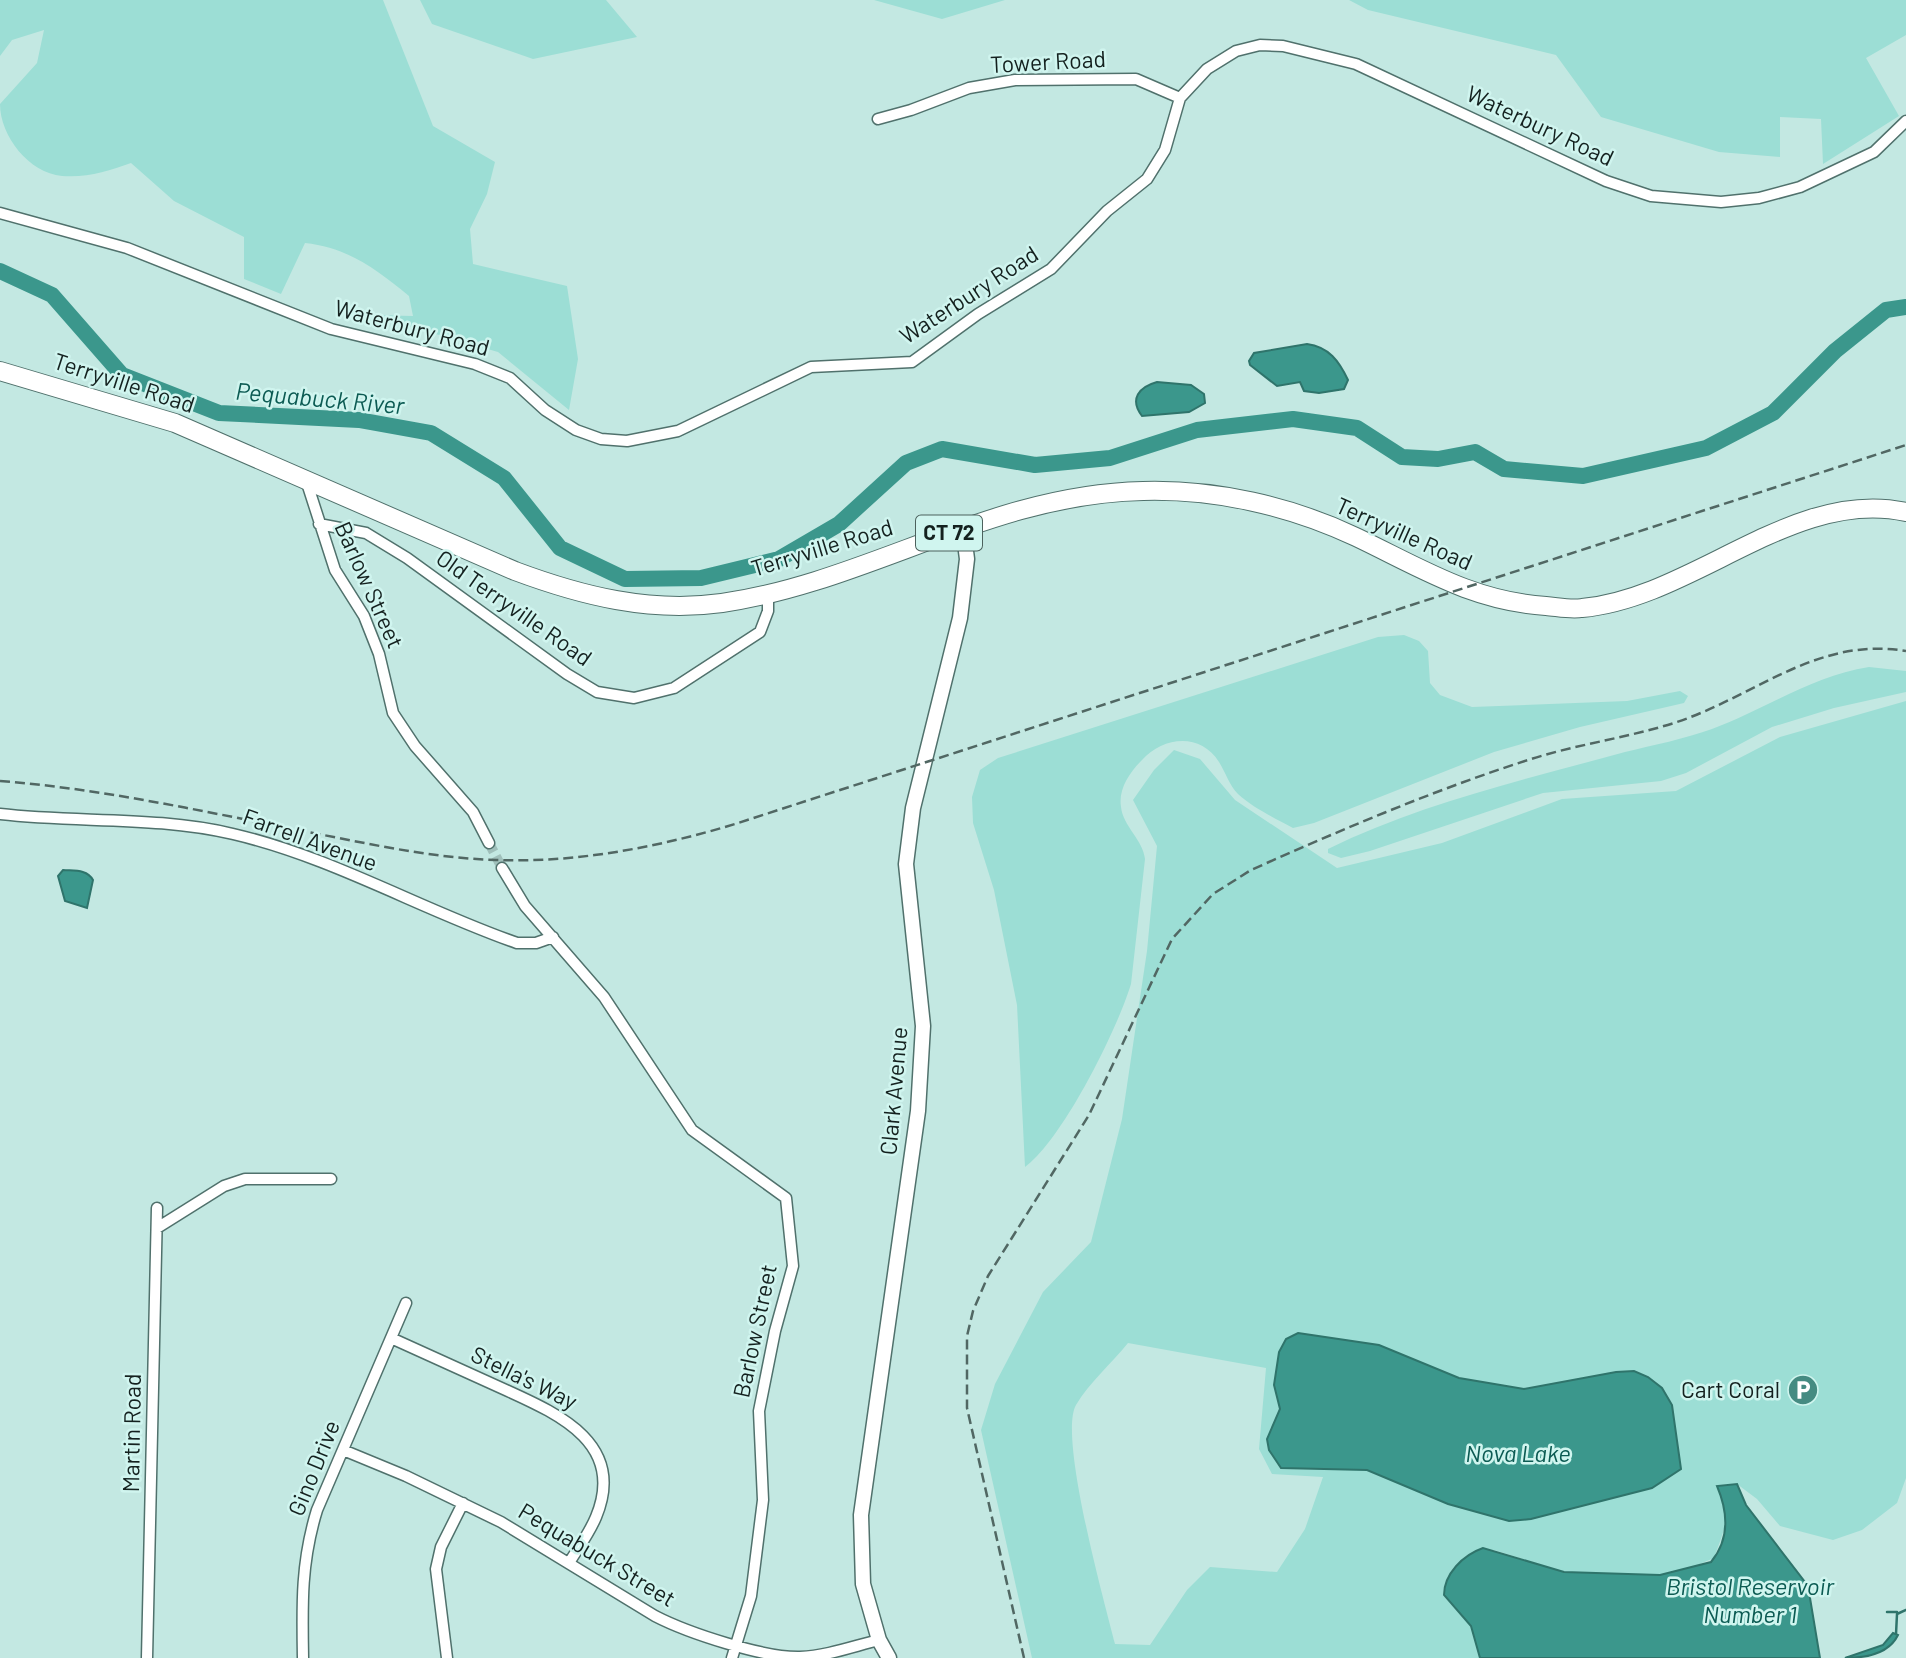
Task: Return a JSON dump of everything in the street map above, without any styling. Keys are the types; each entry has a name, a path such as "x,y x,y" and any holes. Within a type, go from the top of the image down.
{"highway":[{"name":"Terryville Road","path":"0,371 176,423 515,571 588,596 668,606 721,603 768,593 1030,505 1086,495 1147,490 1259,502 1353,535 1441,581 1510,604 1582,608 1654,591 1808,520 1855,508 1888,508 1906,512"}],"main road":[{"name":"Clark Avenue","path":"889,1658 879,1640 863,1584 861,1515 918,1111 923,1026 906,864 913,808 960,618 967,559 963,528"}],"street":[{"name":"Waterbury Road","path":"0,213 127,248 331,329 475,364 510,378 545,410 576,430 601,439 627,441 678,431 811,367 912,362 978,314 1051,269 1107,211 1147,179 1165,150 1180,97 1207,69 1236,51 1260,45 1283,47 1356,65 1606,181 1651,196 1721,202 1759,198 1800,187 1874,152 1906,121"},
{"name":"Tower Road","path":"878,119 970,88 1015,80 1136,79 1180,97"},
{"name":"Barlow Street","path":"306,480 335,570 364,616 379,654 390,705 397,722 473,811 489,843"},
{"name":"Old Terryville Road","path":"319,524 366,533 407,558 567,674 597,692 634,698 674,688 760,632 768,611 768,593"},
{"name":"Farrell Avenue","path":"0,814 52,819 162,822 231,833 293,852 517,943 536,943 553,937"},
{"name":"Barlow Street","path":"502,868 526,905 599,990 692,1130 786,1198 793,1266 775,1331 759,1411 763,1500 751,1596 732,1658"},
{"path":"157,1228 225,1186 245,1179 331,1179"},
{"name":"Martin Road","path":"147,1658 158,1208"},
{"name":"Gino Drive","path":"303,1658 301,1584 306,1546 343,1450 406,1303"},
{"name":"Stella's Way","path":"391,1339 558,1413 586,1437 600,1466 601,1500 595,1519 569,1563"},
{"name":"Pequabuck Street","path":"343,1450 501,1522 663,1620 772,1654 802,1657 879,1640"},
{"path":"447,1658 436,1569 441,1547 463,1503"}],"shaded area":[{"path":"0,0 383,0 433,126 495,162 487,194 470,229 473,264 567,286 578,359 569,410 498,352 370,315 413,316 409,296 385,277 349,255 305,243 281,294 244,279 244,237 174,201 131,163 80,176 62,176 38,168 11,140 1,116 0,104 37,63 44,30 12,40 0,56"},
{"path":"420,0 606,0 637,37 533,59 432,24"},
{"path":"874,0 1005,0 942,19"},
{"path":"1349,0 1906,0 1906,35 1866,58 1899,116 1823,164 1821,119 1780,117 1780,157 1719,152 1601,117 1556,55 1368,10"},
{"path":"1404,635 1419,641 1428,651 1430,683 1440,695 1472,707 1627,701 1680,691 1688,696 1684,703 1580,727 1494,752 1314,823 1293,828 1238,794 1219,762 1202,746 1181,741 1160,746 1151,752 1129,775 1121,794 1123,814 1141,846 1145,859 1131,984 1114,1028 1072,1109 1040,1153 1025,1167 1017,1005 994,890 973,823 972,797 980,770 998,758 1378,637"},
{"path":"1869,667 1906,671 1906,692 1834,708 1772,727 1686,773 1661,781 1543,793 1370,851 1341,858 1328,853 1328,849 1363,833 1436,806 1701,733 1809,685 1848,671"},
{"path":"1906,701 1906,1478 1897,1503 1862,1530 1833,1540 1780,1526 1757,1499 1737,1484 1718,1486 1725,1522 1714,1558 1688,1569 1660,1575 1564,1572 1494,1550 1473,1552 1452,1570 1444,1595 1471,1626 1480,1658 1032,1658 981,1430 995,1384 1043,1292 1091,1242 1122,1119 1147,951 1157,846 1133,800 1154,770 1174,750 1200,759 1235,800 1337,868 1442,843 1562,799 1676,791 1780,737","holes":["1128,1343 1266,1368 1259,1449 1272,1474 1323,1477 1305,1529 1277,1572 1210,1567 1187,1590 1150,1645 1115,1644 1078,1484 1072,1423 1076,1405"]}],"water":[{"path":"1307,344 1321,348 1337,361 1348,380 1344,389 1319,393 1304,391 1300,382 1277,386 1250,365 1249,361 1254,353"},
{"path":"1157,382 1191,385 1204,394 1205,403 1189,412 1142,416 1136,404 1138,394 1145,387"},
{"path":"63,870 84,872 93,880 87,908 65,901 58,876"},
{"name":"Nova Lake","path":"1298,1333 1379,1345 1459,1378 1524,1389 1634,1371 1648,1377 1662,1388 1672,1405 1681,1469 1652,1488 1531,1519 1509,1521 1448,1504 1367,1470 1281,1468 1269,1450 1267,1439 1280,1409 1274,1385 1279,1352 1286,1339"},
{"name":"Bristol Reservoir Number 1","path":"1737,1484 1746,1505 1808,1586 1820,1658 1480,1658 1471,1626 1444,1595 1447,1580 1456,1566 1468,1555 1483,1548 1564,1572 1660,1575 1711,1562 1722,1544 1725,1525 1717,1486"},
{"path":"1893,1633 1898,1635 1889,1647 1882,1651 1868,1656 1845,1658 1883,1645"}],"waterway":[{"name":"Pequabuck River","path":"0,271 52,295 122,375 219,413 359,420 431,433 504,478 560,548 625,579 701,578 779,559 839,524 906,463 942,449 1035,465 1110,458 1197,430 1293,419 1357,428 1402,457 1438,459 1475,452 1504,469 1583,476 1706,448 1773,413 1835,351 1886,310 1906,307"},
{"path":"1896,1634 1897,1614 1906,1610"},
{"path":"1887,1612 1897,1612"}],"tunnel":[{"path":"489,843 502,868"}],"railway":[{"path":"0,781 116,795 378,846 448,856 526,860 617,852 677,840 735,824 1906,445"},
{"path":"1024,1658 967,1408 967,1336 973,1311 988,1276 1089,1115 1172,939 1213,894 1251,870 1423,797 1546,754 1677,722 1815,660 1844,652 1874,649 1906,651"}],"place":[{"name":"Cart Coral","path":"1803,1390"}]}
